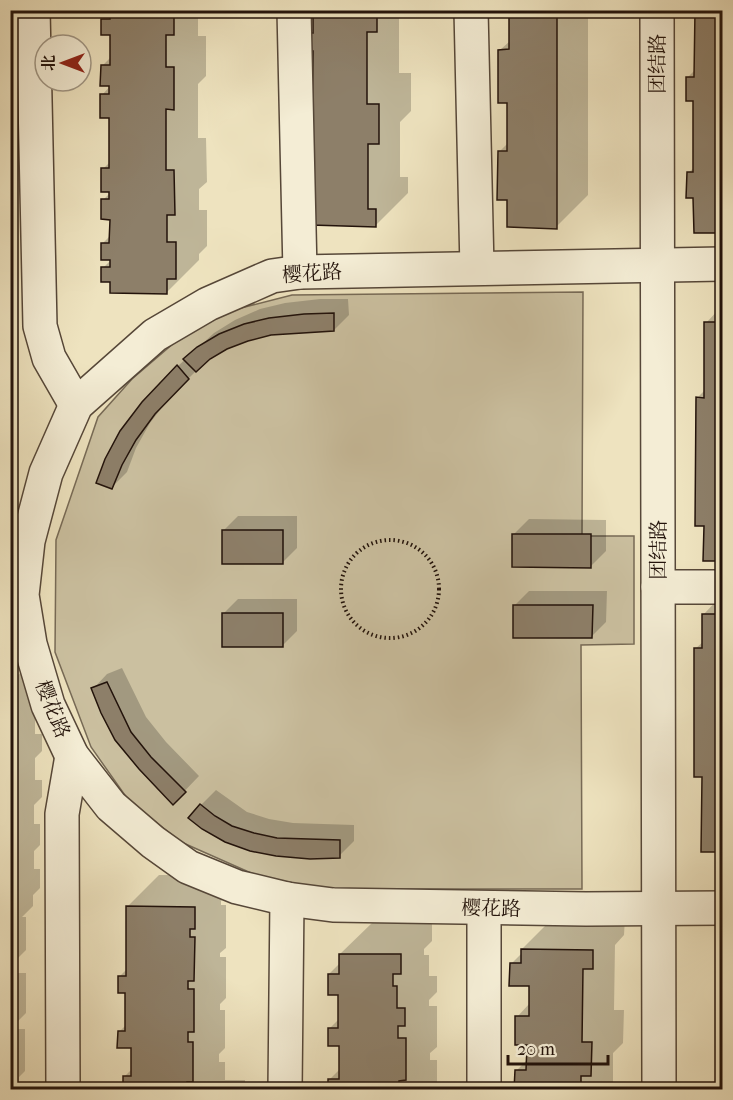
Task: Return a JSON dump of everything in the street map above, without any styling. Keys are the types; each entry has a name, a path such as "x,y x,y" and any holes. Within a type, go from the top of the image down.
{"street":[{"path":"33,10 40,326 49,358 76,405"},
{"path":"294,10 300,272"},
{"path":"471,10 477,268"},
{"name":"团结路","path":"657,10 659,1089"},
{"name":"樱花路","path":"723,264 300,272 272,276 208,304 155,335 76,405 46,473 19,548 22,595 20,637 72,756 111,806 153,842 188,867 237,887 287,899 333,905 484,908 723,908"},
{"path":"658,587 723,587"},
{"path":"63,1089 62,814 72,756"},
{"path":"285,1089 287,899"},
{"path":"484,908 484,1089"}],"path":[{"path":"388,540 403,542 417,548 429,559 436,572 437,604 430,618 417,630 403,637 386,638 370,634 356,625 348,615 341,591 348,564 357,553 371,544 388,540"}],"shaded area":[{"path":"583,292 582,536 634,536 634,644 581,645 582,889 301,889 251,873 181,842 129,801 91,747 55,652 56,540 98,417 132,379 181,337 229,311 292,295"}],"building":[{"path":"101,10 174,10 174,35 166,35 166,67 174,67 174,110 166,109 166,170 174,170 175,215 167,215 167,242 176,242 176,279 167,279 167,294 110,293 110,282 101,282 101,267 110,267 110,260 101,260 101,243 109,243 110,220 101,219 101,199 109,199 109,192 101,192 101,168 109,168 109,118 100,118 100,94 109,94 109,86 100,86 101,65 110,65 110,35 101,35 101,19 110,19 110,15 101,15"},
{"path":"313,10 377,10 377,32 367,32 367,104 379,104 379,144 368,144 368,209 376,209 376,227 311,225 313,51 306,51 306,33 313,33"},
{"path":"509,10 557,10 557,229 507,227 507,200 497,200 498,151 507,151 507,103 498,103 498,50 509,49"},
{"path":"695,10 722,10 722,233 694,233 693,198 686,198 687,172 693,172 693,101 686,101 686,77 694,77"},
{"path":"334,313 334,331 271,335 248,341 210,359 196,372 183,359 197,347 219,334 244,324 269,318"},
{"path":"704,322 722,322 722,561 703,561 704,526 695,526 696,397 704,398"},
{"path":"177,365 189,379 155,414 136,440 112,489 96,483 105,459 120,431 142,402"},
{"path":"222,530 283,530 283,564 222,564"},
{"path":"512,534 591,534 591,568 512,567"},
{"path":"513,605 593,605 592,638 513,638"},
{"path":"222,613 283,613 283,647 222,647"},
{"path":"702,614 722,614 722,852 701,852 702,777 694,777 694,648 702,648"},
{"path":"107,682 131,732 151,757 186,792 173,805 115,740 91,688"},
{"path":"200,804 232,826 254,833 277,838 340,840 340,858 310,859 276,856 250,851 225,842 188,818"},
{"path":"126,906 195,907 195,929 190,929 190,937 195,937 194,981 188,981 188,989 194,989 194,1032 188,1032 188,1042 193,1042 193,1082 187,1082 187,1090 123,1090 123,1076 131,1076 131,1048 117,1048 118,1031 125,1031 125,993 118,993 118,976 126,976"},
{"path":"521,949 593,950 593,969 583,969 582,1042 592,1042 591,1076 581,1076 581,1090 514,1090 515,1070 526,1070 527,1045 515,1045 515,1016 529,1016 529,986 509,986 510,963 521,963"},
{"path":"339,954 401,954 401,974 393,974 393,986 397,986 397,1008 405,1008 405,1026 398,1026 398,1038 406,1038 406,1080 399,1081 399,1090 328,1090 328,1079 339,1079 339,1046 328,1046 328,1028 338,1028 338,995 328,995 328,974 339,974"}]}
